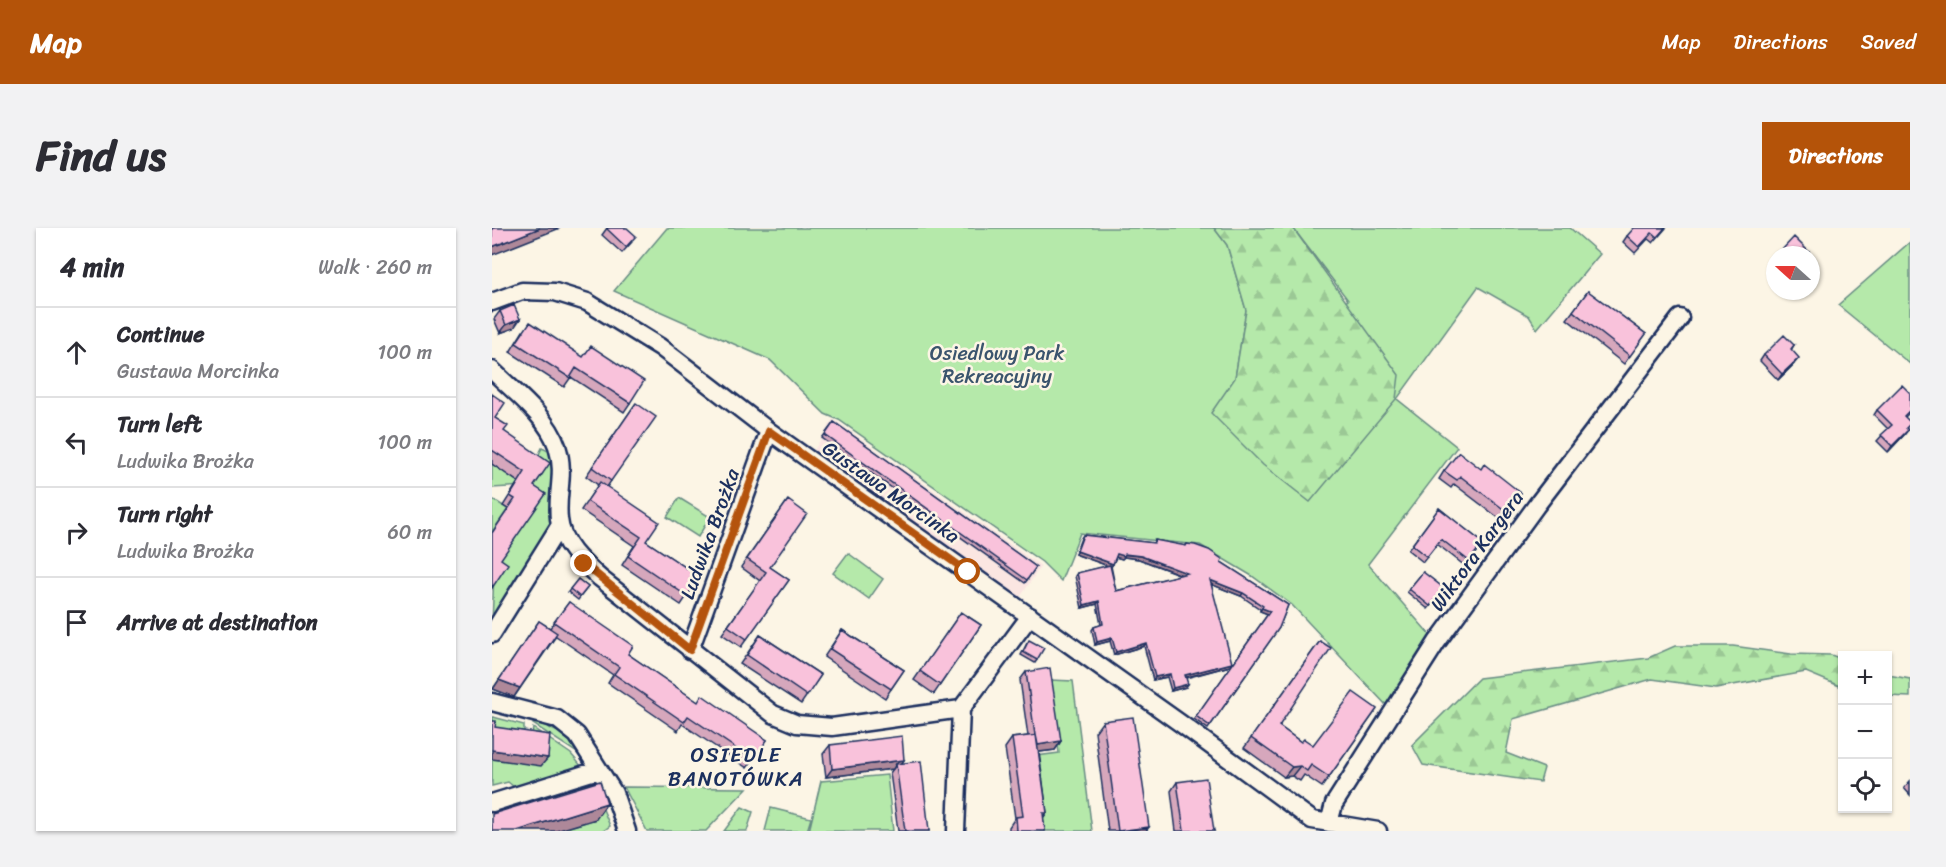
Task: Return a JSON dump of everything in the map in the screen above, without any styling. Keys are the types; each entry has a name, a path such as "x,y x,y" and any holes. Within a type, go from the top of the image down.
{"street":[{"name":"Gustawa Morcinka","path":"492,302 522,291 555,292 587,302 660,348 769,431 1312,820 1377,831"},
{"name":"Wiktora Kargera","path":"1329,823 1339,795 1437,642 1536,506 1680,318"},
{"path":"492,370 546,424 557,445 563,473 560,525 567,542 584,564 773,714 797,724 832,727 961,709"},
{"name":"Ludwika Brożka","path":"690,650 769,431"},
{"path":"492,634 560,525"},
{"path":"956,831 961,709 1030,616"},
{"path":"492,702 557,719 577,735 614,793 620,828"},
{"path":"492,803 598,770"}],"shaded area":[{"path":"833,419 1041,566 1019,599 813,452"}],"green space":[{"name":"Osiedlowy Park Rekreacyjny","path":"667,228 1214,228 1227,245 1246,310 1235,378 1348,300 1293,228 1570,228 1600,254 1537,329 1529,316 1478,287 1397,399 1457,447 1368,564 1432,637 1389,708 1292,605 1252,576 1200,545 1080,533 1061,581 1042,562 839,420 825,414 770,360 614,291"},
{"path":"1214,228 1293,228 1399,375 1396,399 1310,502 1263,465 1211,413 1235,378 1246,310 1227,245"},
{"path":"1910,242 1910,364 1838,305"},
{"path":"542,448 555,454 552,524 492,627 494,569 527,496 543,473 536,460"},
{"path":"492,464 524,486 492,488"},
{"path":"679,498 710,517 698,537 667,517"},
{"path":"492,501 508,509 492,532"},
{"path":"848,553 883,579 869,599 833,573"},
{"path":"1675,646 1733,646 1791,654 1831,655 1838,658 1838,685 1806,672 1716,688 1652,679 1513,719 1506,753 1544,768 1540,782 1423,765 1412,745 1479,678 1648,658"},
{"path":"1892,676 1910,679 1910,697 1892,696"},
{"path":"1050,680 1073,681 1092,831 1040,831 1044,825 1036,756 1059,753"},
{"path":"493,717 524,725 524,741 492,736"},
{"path":"534,721 567,736 586,760 586,765 576,752 533,724"},
{"path":"533,728 571,754 583,768 514,787 508,782 492,786 492,759 531,742"},
{"path":"887,775 893,831 809,831 821,781"},
{"path":"592,783 610,826 603,831 556,831 596,819 577,801 572,789 574,786"},
{"path":"624,787 747,788 706,831 647,831"},
{"path":"742,807 753,812 747,831 724,831"},
{"path":"771,808 811,818 807,831 765,831"}],"building":[{"path":"492,228 540,228 492,247"},
{"path":"607,228 627,228 636,236 626,247"},
{"path":"1634,228 1665,228 1657,237 1652,233 1639,247 1627,236"},
{"path":"1794,237 1803,246 1786,246"},
{"path":"1588,291 1646,334 1630,356 1573,311"},
{"path":"514,305 520,319 506,325 500,311"},
{"path":"530,322 583,357 591,346 644,381 630,403 576,368 570,378 516,343"},
{"path":"1784,335 1794,345 1791,349 1799,358 1782,374 1764,355"},
{"path":"1902,385 1910,393 1910,410 1904,416 1910,424 1906,428 1908,430 1892,446 1881,435 1892,425 1877,410"},
{"path":"492,394 505,403 495,418 508,426 504,431 550,463 534,486 546,494 501,559 508,564 492,588 492,533 515,499 510,496 525,472 492,450"},
{"path":"636,403 656,417 611,481 592,467"},
{"path":"834,422 1036,567 1027,580 825,435"},
{"path":"1459,452 1481,469 1484,464 1521,493 1506,511 1460,476 1457,480 1444,471"},
{"path":"600,482 659,522 646,541 700,577 687,596 628,556 641,537 587,501"},
{"path":"788,500 807,514 770,567 789,580 747,639 728,626 766,572 747,559"},
{"path":"1439,508 1483,543 1469,561 1441,539 1427,557 1412,545"},
{"path":"1083,535 1195,545 1209,550 1222,559 1221,562 1288,605 1279,628 1210,726 1196,716 1270,611 1262,608 1263,606 1243,593 1210,580 1232,663 1185,675 1188,684 1173,688 1170,674 1155,677 1146,643 1116,652 1112,638 1097,642 1094,627 1103,624 1099,601 1084,605 1077,573 1110,565 1116,591 1187,573 1141,556 1117,554 1113,564 1077,551"},
{"path":"1423,572 1445,589 1430,606 1409,589"},
{"path":"578,579 588,587 580,597 570,589"},
{"path":"569,602 633,646 628,654 698,702 702,695 767,740 753,760 688,716 684,722 614,674 619,667 554,622"},
{"path":"961,612 981,625 940,685 920,671"},
{"path":"539,621 557,633 520,688 499,680"},
{"path":"842,630 904,670 891,689 830,649"},
{"path":"760,635 821,675 807,696 747,655"},
{"path":"1029,640 1044,648 1037,660 1023,652"},
{"path":"1320,641 1331,648 1279,726 1301,742 1304,739 1313,745 1353,692 1377,709 1329,777 1311,765 1307,771 1300,766 1292,767 1251,738"},
{"path":"1050,668 1061,741 1038,745 1026,672"},
{"path":"1133,717 1149,827 1118,831 1103,721"},
{"path":"492,721 496,721 495,727 550,735 548,758 492,750"},
{"path":"1036,735 1047,813 1043,813 1045,831 1017,831 1016,817 1023,816 1012,738"},
{"path":"902,736 904,760 832,769 830,745"},
{"path":"921,761 929,831 905,831 896,764"},
{"path":"1206,778 1214,831 1184,831 1177,782"},
{"path":"600,781 607,803 517,831 492,831 492,814"}],"district":[{"name":"OSIEDLE BANOTÓWKA","path":"736,767"}],"route":[{"path":"584,564 690,650 769,431 968,572"}]}
